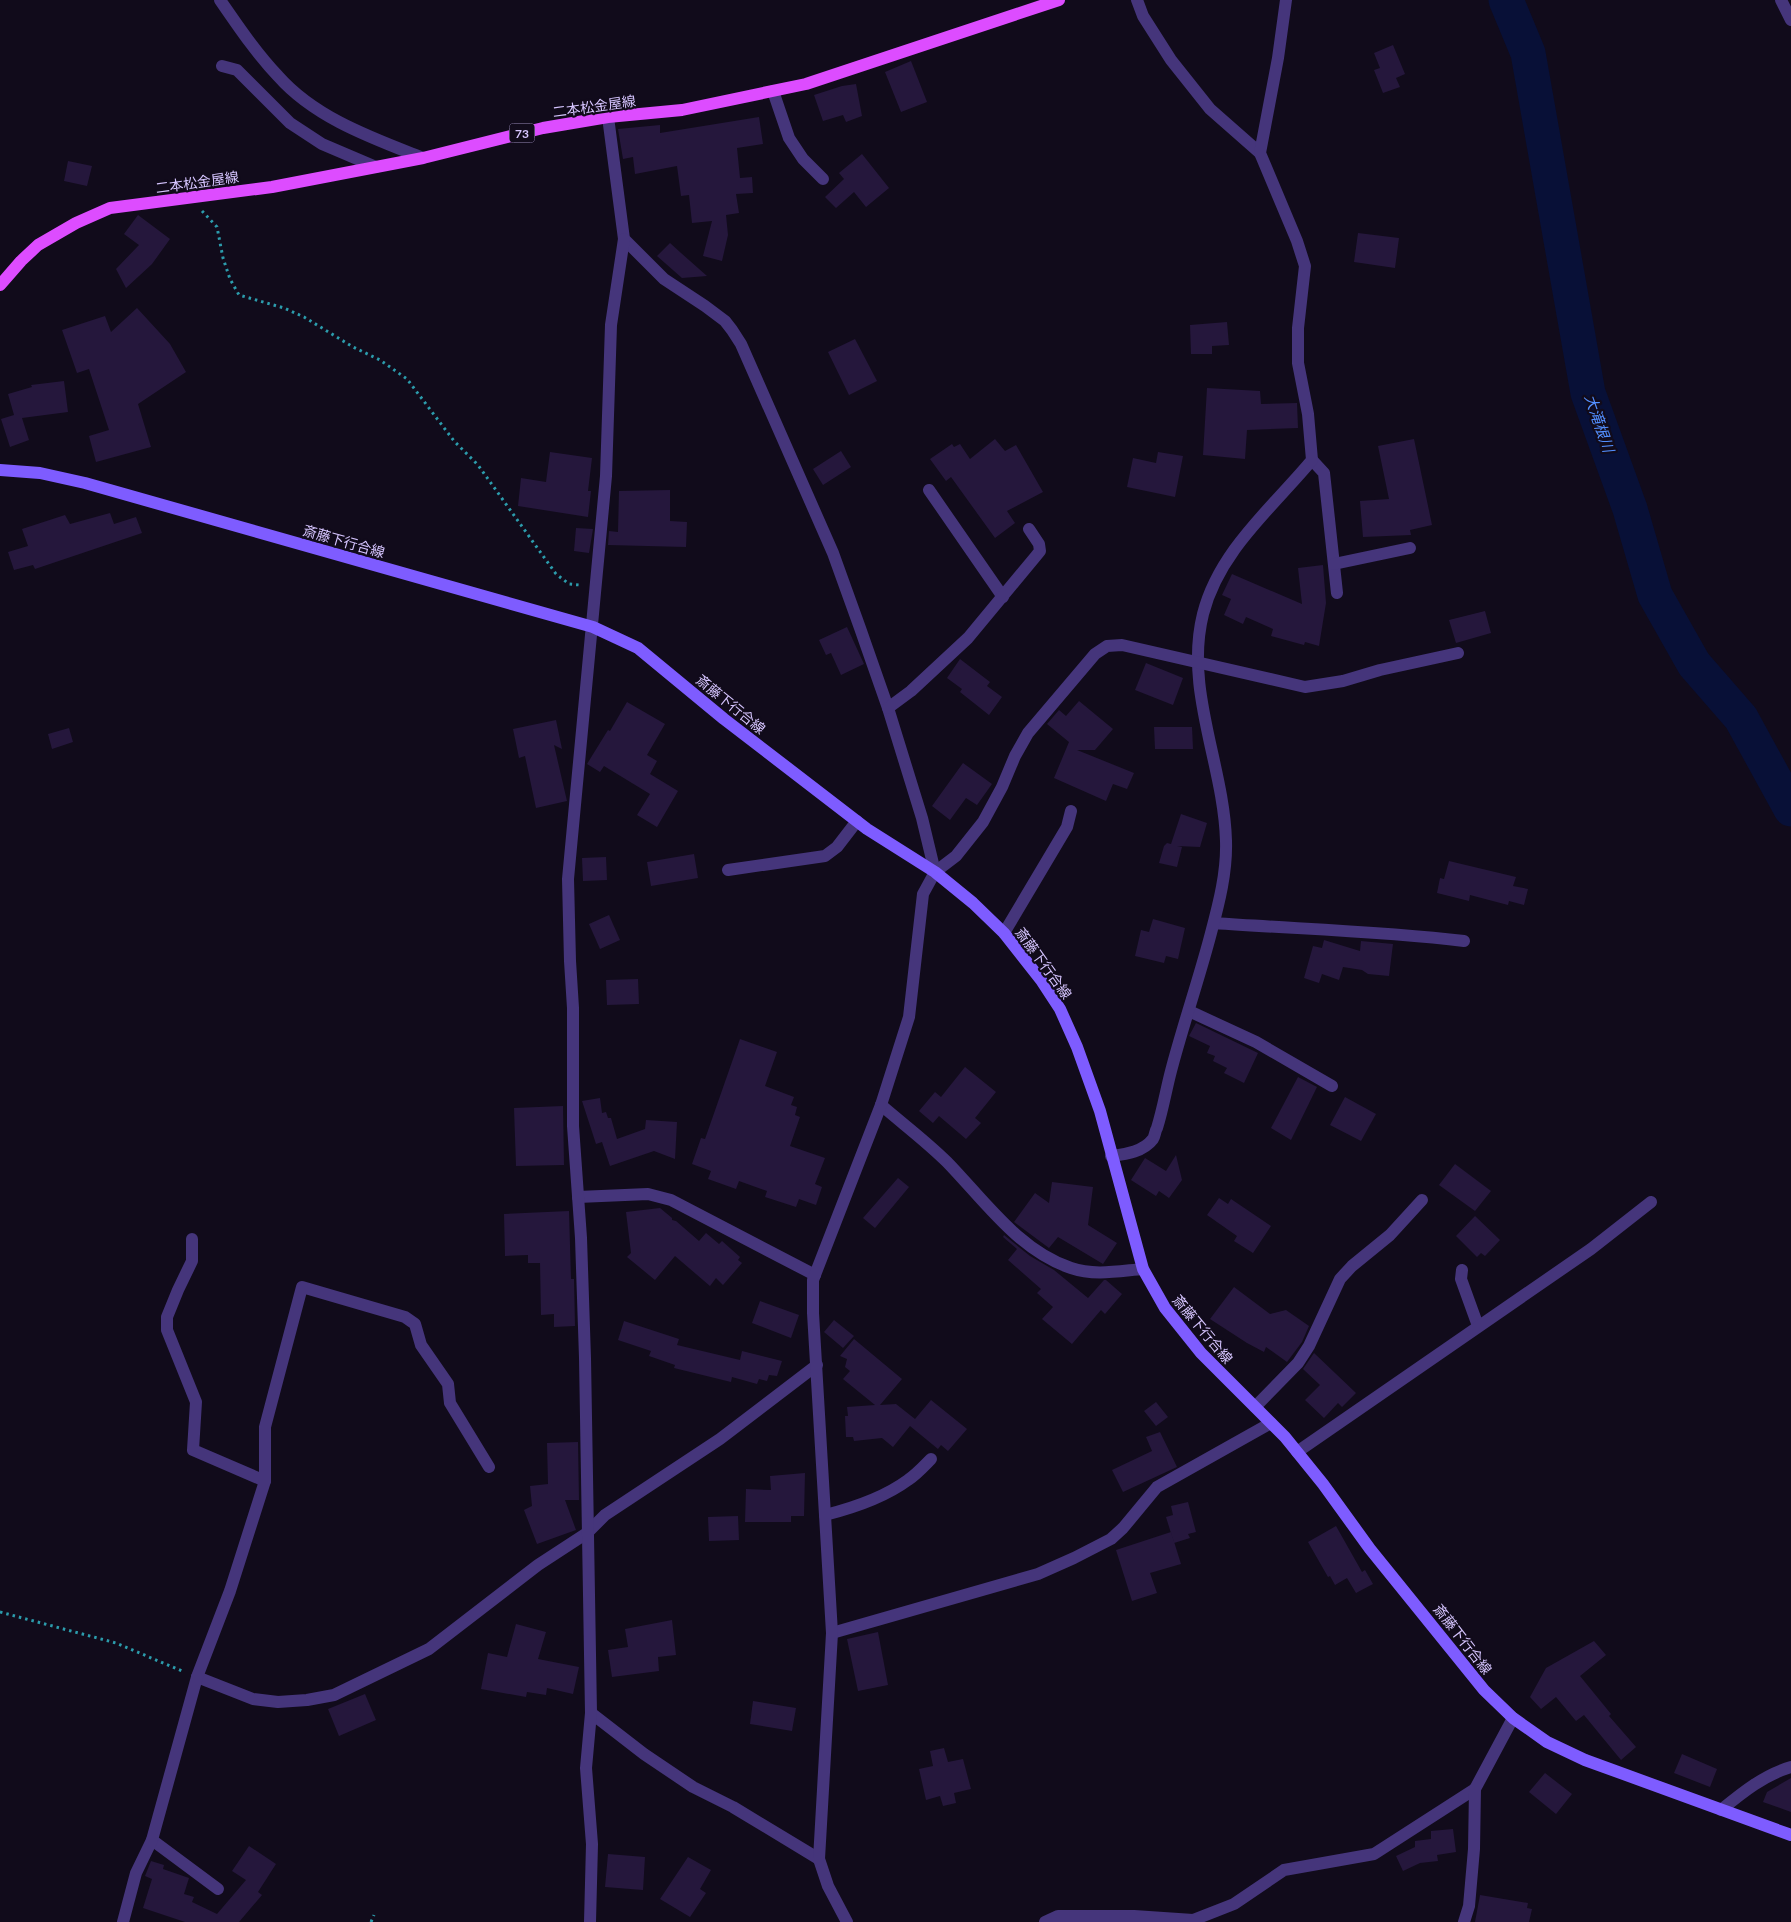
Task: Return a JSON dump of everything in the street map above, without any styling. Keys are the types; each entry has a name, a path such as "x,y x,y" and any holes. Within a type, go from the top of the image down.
{"main road":[{"name":"二本松金屋線","path":"1,281 38,245 76,223 110,208 272,187 423,158 543,128 608,117 682,110 806,84 1059,0"},
{"name":"斎藤下行合線","path":"0,470 40,473 86,483 593,627 638,648 724,719 857,821 935,872 973,903 1004,933 1041,980 1060,1009 1090,1080 1100,1111 1143,1269 1165,1308 1201,1353 1271,1423 1297,1452 1370,1549 1484,1690 1513,1718 1547,1742 1585,1760 1791,1835"}],"street":[{"path":"220,0 278,77 310,103 340,122 423,158"},
{"path":"1137,0 1143,16 1171,60 1210,109 1260,153 1298,241 1304,266 1298,328 1298,363 1308,414 1312,460 1324,473 1337,593"},
{"path":"1260,153 1278,58 1286,0"},
{"path":"1781,0 1791,20"},
{"path":"222,66 237,70 290,123 322,144 376,167"},
{"path":"773,91 789,138 803,159 822,179"},
{"path":"590,1922 592,1844 586,1768 591,1713 582,1248 573,1126 573,1008 568,879 606,476 611,325 624,239 608,117"},
{"path":"624,239 664,279 706,306 725,322 741,344 833,552 888,708 922,818 935,872"},
{"path":"1111,1156 1134,1153 1152,1139 1164,1107 1171,1072 1214,923 1225,869 1226,841 1223,811 1203,706 1197,661 1203,615 1214,583 1236,546 1312,460"},
{"path":"929,490 1003,597"},
{"path":"888,708 911,691 968,638 1040,551 1039,544 1029,529"},
{"path":"1334,564 1410,548"},
{"path":"847,1922 828,1886 819,1859 832,1633 813,1313 814,1280 881,1104 909,1017 922,894 935,872 956,856 983,822 1028,733 1096,654 1107,646 1122,645 1306,687 1343,681 1380,670 1458,652"},
{"path":"1004,933 1067,828 1071,812"},
{"path":"728,870 825,856 837,847 857,821"},
{"path":"1214,923 1317,931 1409,934 1464,941"},
{"path":"1189,1010 1256,1042 1332,1086"},
{"path":"881,1104 946,1161 1013,1231 1051,1261 1073,1269 1103,1273 1143,1269"},
{"path":"578,1197 648,1194 670,1200 815,1275"},
{"path":"1254,1407 1298,1363 1309,1346 1340,1279 1352,1266 1390,1235 1422,1200"},
{"path":"1297,1452 1591,1249 1651,1202"},
{"path":"192,1239 192,1261 167,1317 167,1330 196,1402 193,1450 265,1481"},
{"path":"1462,1270 1461,1279 1478,1326"},
{"path":"123,1922 136,1873 152,1840 196,1677 230,1591 265,1481 265,1427 302,1287 405,1317 415,1324 421,1345 448,1384 450,1404 489,1467"},
{"path":"196,1677 253,1699 278,1702 334,1695 429,1649 538,1565 587,1533 605,1515 720,1439 817,1365"},
{"path":"832,1633 1038,1574 1074,1558 1111,1539 1123,1528 1157,1487 1271,1423"},
{"path":"825,1515 852,1508 887,1492 908,1480 931,1459"},
{"path":"591,1713 644,1754 692,1787 733,1807 819,1859"},
{"path":"1464,1922 1469,1906 1474,1849 1475,1789 1513,1718"},
{"path":"1721,1810 1747,1788 1773,1773 1791,1768"},
{"path":"1045,1922 1058,1916 1134,1916 1193,1920 1234,1904 1284,1870 1374,1854 1475,1789"},
{"path":"152,1840 218,1889"}],"path":[{"path":"190,198 218,227 225,265 238,295 284,308 304,317 380,360 407,379 454,441 478,465 556,574 569,584 596,585"},
{"path":"0,1612 116,1643 196,1677"},
{"path":"371,1922 374,1915"}],"building":[{"path":"1393,45 1405,74 1396,78 1400,87 1383,93 1374,70 1380,68 1374,53"},
{"path":"911,61 927,102 901,112 885,72"},
{"path":"856,84 862,116 846,122 843,115 823,121 814,95 842,86"},
{"path":"759,117 763,144 737,148 740,178 752,177 753,193 736,194 739,213 726,215 728,235 722,261 703,256 712,221 692,223 689,195 681,196 677,166 635,174 633,157 623,159 618,129 660,125 660,133"},
{"path":"862,154 889,188 866,207 854,192 836,208 825,197 844,179 839,173"},
{"path":"68,161 92,166 87,186 64,181"},
{"path":"138,215 170,239 152,264 126,288 116,269 139,245 124,234"},
{"path":"1358,233 1399,238 1395,268 1354,262"},
{"path":"670,243 707,276 682,278 657,256"},
{"path":"137,308 170,344 186,372 138,404 151,447 96,462 89,436 109,430 89,369 77,373 62,330 105,316 111,332"},
{"path":"1227,322 1229,345 1212,346 1212,354 1191,354 1190,325"},
{"path":"855,339 877,381 849,395 828,352"},
{"path":"64,381 68,412 22,418 29,440 10,447 1,419 14,415 8,394 32,387 31,385"},
{"path":"1207,388 1260,391 1261,404 1297,403 1298,428 1247,430 1245,459 1203,455"},
{"path":"995,439 1005,451 1016,445 1043,492 1007,511 1015,523 995,538 951,477 946,481 930,459 952,444 954,447 960,444 970,459"},
{"path":"1414,439 1432,525 1410,530 1411,535 1363,537 1360,501 1389,499 1378,446"},
{"path":"841,451 851,467 823,485 813,469"},
{"path":"550,452 592,458 588,491 591,491 588,517 518,506 521,478 546,482"},
{"path":"1158,452 1183,456 1175,497 1127,487 1133,458 1156,463"},
{"path":"670,490 670,521 687,522 686,547 608,545 609,531 618,532 619,491"},
{"path":"110,513 114,524 136,517 142,533 35,569 33,565 14,570 8,552 28,546 22,529 65,515 70,524"},
{"path":"576,528 593,529 589,553 574,551"},
{"path":"1323,565 1326,603 1319,646 1305,642 1304,645 1271,636 1273,629 1246,617 1243,624 1224,615 1231,599 1222,595 1232,574 1302,604 1298,568"},
{"path":"1485,611 1491,633 1456,643 1449,620"},
{"path":"847,627 864,664 841,675 831,653 826,655 819,640"},
{"path":"960,659 990,682 987,686 1002,697 989,715 960,692 962,689 947,678"},
{"path":"1146,663 1183,678 1173,705 1135,690"},
{"path":"1079,701 1113,729 1095,750 1077,750 1134,773 1127,789 1113,784 1106,801 1054,778 1069,742 1047,724 1059,710 1066,716"},
{"path":"627,702 665,724 647,755 657,761 650,774 678,791 657,827 637,815 650,794 604,766 600,772 587,764"},
{"path":"556,720 562,749 554,745 567,801 536,808 525,756 519,758 513,729"},
{"path":"1154,727 1192,727 1193,749 1155,749"},
{"path":"69,728 73,742 52,749 48,734"},
{"path":"963,763 992,784 977,805 966,798 950,820 932,806"},
{"path":"1181,814 1207,823 1200,847 1177,846 1182,847 1177,867 1159,863 1164,846 1167,843 1171,844"},
{"path":"694,854 698,878 651,886 647,862"},
{"path":"606,857 607,880 583,881 582,858"},
{"path":"1449,861 1516,877 1513,886 1528,889 1524,905 1509,901 1508,905 1470,895 1469,901 1437,893 1440,878 1444,879"},
{"path":"609,915 620,940 600,949 589,924"},
{"path":"1153,919 1185,928 1178,959 1166,956 1164,963 1135,956 1141,930 1149,932"},
{"path":"1324,940 1360,951 1361,941 1393,944 1389,976 1368,974 1362,970 1343,967 1339,980 1322,974 1319,983 1304,978 1313,946 1322,948"},
{"path":"638,979 639,1004 607,1005 606,980"},
{"path":"1196,1023 1258,1053 1244,1083 1224,1073 1227,1068 1213,1061 1215,1056 1207,1053 1210,1046 1189,1036"},
{"path":"740,1039 777,1052 765,1086 794,1097 791,1105 797,1107 795,1115 800,1117 790,1146 825,1158 815,1184 822,1187 816,1205 799,1199 796,1207 765,1197 767,1191 739,1181 736,1189 708,1179 711,1171 692,1164 701,1138 705,1139"},
{"path":"965,1067 996,1092 975,1118 981,1123 966,1139 939,1116 933,1123 919,1111 935,1092 941,1097"},
{"path":"1298,1077 1317,1087 1291,1140 1271,1128"},
{"path":"1345,1097 1376,1114 1361,1141 1330,1125"},
{"path":"600,1098 602,1113 606,1112 608,1118 611,1118 617,1139 645,1129 646,1120 677,1122 675,1159 654,1151 610,1166 602,1142 596,1144 582,1101"},
{"path":"563,1106 564,1165 516,1166 514,1108"},
{"path":"1176,1155 1182,1180 1169,1198 1159,1191 1156,1196 1131,1180 1145,1158 1166,1171"},
{"path":"1455,1164 1491,1191 1475,1211 1439,1185"},
{"path":"898,1178 909,1187 875,1228 863,1218"},
{"path":"1052,1182 1093,1187 1088,1225 1117,1243 1103,1264 1058,1237 1049,1248 1014,1222 1035,1193 1049,1203"},
{"path":"1219,1198 1228,1204 1231,1199 1271,1226 1253,1253 1234,1241 1237,1236 1207,1215"},
{"path":"660,1208 699,1241 706,1233 719,1244 722,1241 740,1257 738,1260 742,1263 723,1285 716,1278 710,1286 675,1256 655,1280 627,1257 631,1253 626,1212"},
{"path":"569,1211 571,1279 574,1279 575,1326 554,1327 554,1314 541,1315 540,1263 528,1263 528,1255 505,1256 504,1214"},
{"path":"1475,1216 1500,1240 1485,1256 1481,1253 1477,1257 1456,1236"},
{"path":"1004,1235 1030,1256 1054,1270 1088,1298 1104,1280 1122,1294 1105,1314 1101,1310 1072,1344 1042,1319 1053,1307 1037,1293 1041,1289 1008,1260 1017,1249 1003,1237"},
{"path":"1234,1287 1270,1314 1286,1310 1309,1326 1302,1342 1287,1362 1266,1347 1264,1352 1247,1343 1210,1319"},
{"path":"760,1301 799,1315 791,1338 752,1323"},
{"path":"834,1320 854,1336 843,1348 824,1332"},
{"path":"624,1321 679,1339 677,1345 740,1360 742,1351 782,1361 777,1376 769,1375 767,1381 759,1379 757,1384 732,1377 731,1382 674,1368 675,1365 649,1356 651,1351 618,1340"},
{"path":"854,1339 902,1379 880,1405 896,1404 915,1419 931,1400 967,1429 948,1451 941,1445 938,1449 910,1426 893,1447 882,1438 854,1441 853,1437 846,1437 845,1416 848,1416 847,1407 875,1405 843,1379 850,1371 845,1367 847,1359 840,1356"},
{"path":"1314,1353 1356,1393 1342,1407 1338,1403 1324,1418 1305,1400 1320,1385 1303,1369"},
{"path":"1156,1402 1168,1417 1156,1426 1144,1411"},
{"path":"1160,1432 1177,1467 1123,1492 1112,1470 1152,1451 1146,1437"},
{"path":"578,1442 579,1500 565,1500 576,1530 537,1544 524,1510 532,1506 530,1486 548,1484 547,1443"},
{"path":"805,1473 804,1516 791,1516 791,1522 745,1522 746,1489 771,1490 770,1476"},
{"path":"1188,1502 1196,1532 1188,1534 1190,1538 1174,1543 1166,1517 1173,1515 1171,1506"},
{"path":"738,1516 739,1540 709,1541 708,1517"},
{"path":"1336,1526 1362,1572 1365,1570 1373,1584 1356,1593 1347,1578 1335,1585 1330,1576 1328,1577 1308,1542"},
{"path":"1171,1532 1181,1564 1150,1573 1157,1593 1132,1601 1116,1550"},
{"path":"672,1620 676,1655 658,1657 659,1671 612,1677 608,1650 628,1647 625,1629"},
{"path":"516,1624 546,1632 538,1659 579,1667 573,1694 547,1688 546,1695 527,1692 526,1697 481,1689 488,1653 507,1657"},
{"path":"878,1632 888,1685 858,1691 847,1639"},
{"path":"1594,1641 1606,1655 1580,1676 1611,1714 1609,1716 1636,1747 1621,1760 1584,1715 1576,1721 1556,1697 1541,1709 1530,1697 1546,1668"},
{"path":"365,1694 376,1720 339,1736 328,1709"},
{"path":"753,1701 796,1708 792,1731 750,1724"},
{"path":"944,1748 948,1762 963,1759 971,1789 954,1793 956,1803 943,1806 940,1796 926,1800 919,1769 933,1766 930,1751"},
{"path":"1682,1754 1717,1769 1710,1787 1674,1773"},
{"path":"1545,1773 1572,1794 1556,1814 1529,1792"},
{"path":"1791,1778 1791,1812 1763,1802 1767,1792"},
{"path":"1453,1829 1456,1852 1437,1855 1438,1861 1420,1863 1403,1871 1396,1856 1415,1847 1415,1841 1431,1839 1431,1831"},
{"path":"249,1846 276,1864 258,1892 262,1895 239,1922 185,1922 143,1908 152,1879 145,1876 151,1861 164,1865 163,1869 189,1878 184,1894 194,1897 192,1902 217,1914 246,1880 232,1871"},
{"path":"608,1854 645,1857 643,1890 605,1887"},
{"path":"688,1857 711,1870 700,1889 706,1893 690,1917 660,1899"},
{"path":"1480,1895 1528,1903 1527,1908 1532,1909 1529,1922 1475,1922"}],"waterway":[{"name":"大滝根川","path":"1506,0 1528,53 1588,393 1630,509 1655,595 1694,664 1741,718 1791,809"}]}
